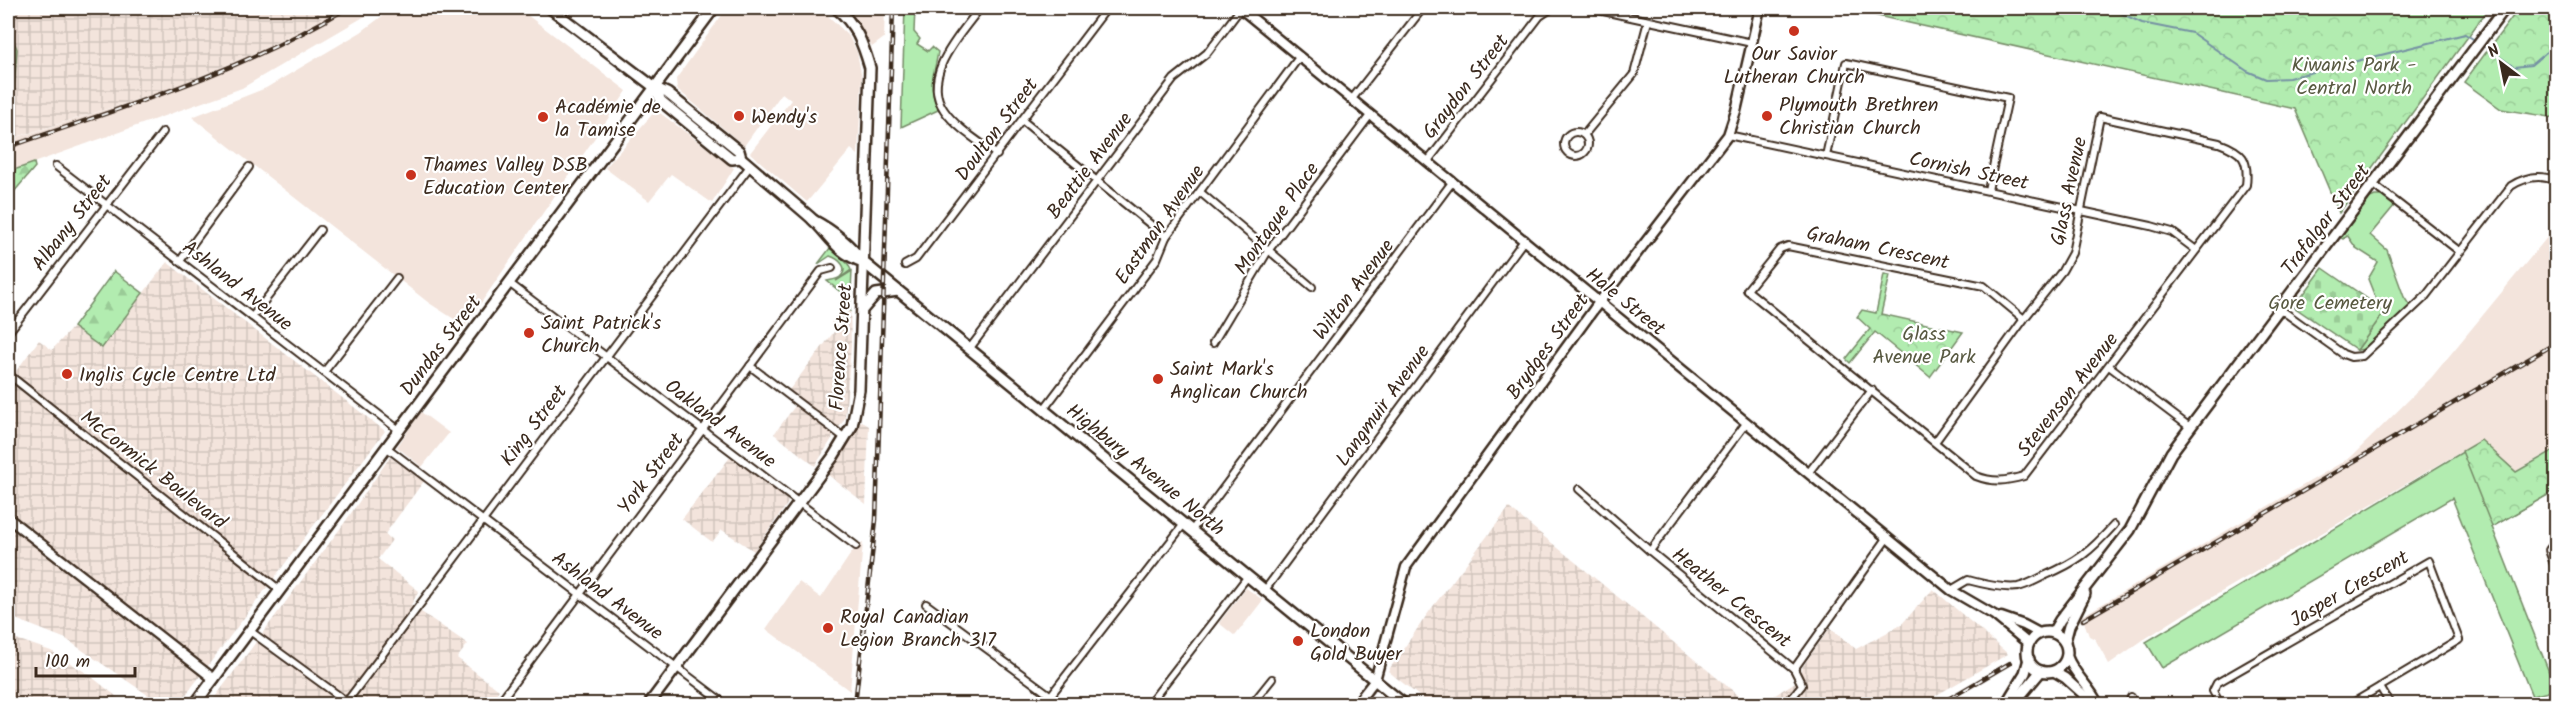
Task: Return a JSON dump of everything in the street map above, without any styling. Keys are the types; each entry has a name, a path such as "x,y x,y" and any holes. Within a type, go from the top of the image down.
{"main road":[{"name":"Highbury Avenue North","path":"550,8 654,87 667,93 739,152 741,158 813,220 833,230 852,246 863,262 1404,705"},
{"name":"Dundas Street","path":"195,705 714,8"},
{"name":"Florence Street","path":"649,705 852,426 859,390 870,68 861,38 844,14 836,8"},
{"name":"Trafalgar Street","path":"2053,632 2096,572 2130,530 2171,453 2505,8"},
{"path":"863,309 876,294 898,291"},
{"name":"Trafalgar Street","path":"2065,641 2069,626 2096,572"},
{"path":"2007,705 2025,673 2029,659 2029,644 2039,633 2053,632 2065,641 2067,656 2062,666 2052,671 2041,671 2029,659"},
{"path":"2007,705 2020,696 2041,671"}],"street":[{"path":"980,8 947,52 940,69 937,91 943,109 956,123 998,155"},
{"name":"Doulton Street","path":"905,265 916,259 998,155 1107,8"},
{"name":"Hale Street","path":"1240,8 1951,590 1994,615 2029,644"},
{"name":"Beattie Avenue","path":"970,348 1174,79 1208,53 1240,8"},
{"path":"1352,99 1423,8"},
{"name":"Graydon Street","path":"1428,161 1540,16 1552,8"},
{"path":"1589,8 1752,43"},
{"name":"Brydges Street","path":"1356,705 1375,680 1406,567 1600,301 1728,135 1760,8"},
{"path":"1584,135 1634,74 1648,21"},
{"name":"Eastman Avenue","path":"1044,409 1157,259 1166,237 1299,56"},
{"path":"1826,156 1846,63 2008,98 1988,190"},
{"name":"Montague Place","path":"1213,343 1268,251 1371,114"},
{"name":"Glass Avenue","path":"1935,442 2024,319 2062,271 2072,253 2100,117 2233,148 2244,158 2248,169 2246,184"},
{"path":"1023,121 1166,237"},
{"name":"Albany Street","path":"8,333 163,132"},
{"path":"1577,132 1584,135 1588,141 1586,152 1579,156 1568,153 1564,147 1567,137 1577,132"},
{"name":"Cornish Street","path":"1728,135 2172,232 2196,250"},
{"name":"Ashland Avenue","path":"56,166 399,430"},
{"name":"King Street","path":"347,704 605,356 750,166"},
{"path":"180,261 249,167"},
{"path":"2280,309 2343,354 2350,357 2362,356 2369,352 2425,297 2511,186 2529,178 2541,177 2556,181"},
{"name":"Wilton Avenue","path":"1192,530 1453,181"},
{"name":"Stevenson Avenue","path":"1757,298 1976,476 1990,481 2005,481 2024,476 2246,184"},
{"path":"2373,184 2459,252"},
{"path":"1200,192 1312,287"},
{"path":"252,317 320,230"},
{"name":"Langmuir Avenue","path":"1265,590 1525,239"},
{"name":"Graham Crescent","path":"1757,298 1747,290 1780,249 1788,246 1984,286 2024,319"},
{"name":"York Street","path":"498,705 821,271 832,268"},
{"path":"324,372 397,278"},
{"name":"Oakland Avenue","path":"509,283 856,546"},
{"path":"750,366 844,438"},
{"name":"Stevenson Avenue","path":"2109,366 2191,428"},
{"name":"McCormick Boulevard","path":"8,374 280,590"},
{"path":"1809,472 1872,390"},
{"name":"Heather Crescent","path":"1748,422 1650,551 1794,669 1888,537"},
{"name":"Ashland Avenue","path":"386,447 725,705"},
{"path":"1580,489 1650,551"},
{"path":"8,518 214,679"},
{"path":"1044,705 1184,524"},
{"path":"1951,590 1968,580 1985,585 2017,587 2035,580 2069,566 2091,551 2114,525"},
{"path":"2556,541 2549,550 2556,570"},
{"name":"Jasper Crescent","path":"2220,705 2212,691 2217,684 2428,561 2459,640 2351,705"},
{"path":"1149,705 1248,576"},
{"path":"927,604 1062,705"},
{"name":"Hale Street","path":"1994,615 2024,625 2039,633"},
{"path":"250,631 347,704"},
{"path":"2067,656 2072,670 2092,691 2096,705"},
{"path":"1783,705 1803,685 1794,669"},
{"path":"2052,671 2065,678 2096,705"},
{"path":"1252,705 1272,679"},
{"path":"2380,687 2390,705"},
{"path":"1793,696 1803,705"},
{"path":"2544,705 2556,702"}],"shaded area":[{"path":"8,8 339,8 273,44 171,89 10,139 17,49 8,27"},
{"path":"339,8 379,8 242,88 8,172 8,140 171,89 273,44"},
{"name":"Thames Valley DSB Education Center","path":"393,8 518,8 627,91 465,326 429,303 192,117 266,88 361,32"},
{"path":"727,8 820,8 848,35 857,52 862,78 858,155 851,149 807,202 750,153 791,100 782,93 744,146 677,89 676,79"},
{"path":"846,8 885,8 884,38 872,47"},
{"path":"656,110 734,168 712,203 671,174 649,201 605,168"},
{"path":"2549,235 2556,241 2556,448 2516,471 2481,440 2192,609 2109,664 2095,639 2089,636 2082,616 2351,457 2431,378"},
{"path":"167,262 385,431 179,704 161,704 66,639 8,616 8,382 39,340 52,350 73,327 102,348"},
{"path":"850,297 851,346 845,418 815,466 774,434 801,398 789,390 837,328 831,323"},
{"path":"421,412 449,433 422,467 397,447"},
{"path":"861,421 869,426 866,504 828,475"},
{"path":"731,456 787,498 788,503 754,551 722,530 712,542 682,519"},
{"path":"390,457 424,481 385,534 392,540 378,559 419,591 411,605 468,644 457,658 499,690 488,704 210,704 345,522"},
{"path":"1509,508 1749,704 1429,704 1388,671 1431,609"},
{"path":"863,542 850,691 766,629 799,582 821,598 852,552"},
{"path":"1246,588 1263,600 1235,636 1219,623"},
{"path":"1933,589 2008,654 1921,704 1761,704 1797,681 1803,666 1830,628 1856,649 1901,625"},
{"path":"8,636 51,651 88,674 126,704 8,704"}],"green space":[{"path":"905,8 915,8 914,32 920,39 917,44 928,51 932,47 938,52 932,86 938,110 901,127"},
{"name":"Kiwanis Park - Central North","path":"1842,8 2489,8 2339,213 2295,109"},
{"path":"2519,8 2556,8 2556,118 2501,109 2464,82"},
{"path":"8,27 17,49 10,139 8,140"},
{"path":"34,163 35,167 8,199 8,172"},
{"path":"2381,196 2394,206 2370,235 2387,250 2404,297 2410,306 2367,349 2357,350 2385,311 2379,307 2368,279 2378,262 2356,248 2347,235 2343,239 2340,237 2370,198"},
{"path":"830,248 848,264 851,270 836,281 852,271 850,311 843,307 849,299 827,281 843,274 842,264 830,256 818,264"},
{"name":"Gore Cemetery","path":"2323,268 2385,311 2357,350 2294,307"},
{"path":"114,271 143,293 102,348 73,327"},
{"name":"Glass Avenue Park","path":"1884,274 1890,275 1881,314 1963,332 1930,377 1875,332 1850,363 1846,359 1870,329 1857,317 1862,310 1876,313"},
{"path":"2481,440 2516,472 2556,449 2556,490 2492,527 2462,451"},
{"path":"2481,441 2516,472 2556,490 2492,527 2556,690 2532,696 2452,498 2162,668 2146,642"}],"waterway":[{"path":"2110,8 2142,23 2192,33 2247,71 2266,79 2289,78 2465,34 2478,42"},
{"path":"2483,45 2514,67 2531,65 2550,49 2556,47"}],"railway":[{"path":"8,147 224,70 307,31 347,8"},
{"path":"855,704 876,520 893,8"},
{"path":"2083,620 2556,343"},
{"path":"1940,704 2010,663"}],"place":[{"name":"Our Savior Lutheran Church","path":"1794,31"},
{"name":"Wendy's","path":"739,116"},
{"name":"Plymouth Brethren Christian Church","path":"1767,116"},
{"name":"Académie de la Tamise","path":"543,117"},
{"name":"Thames Valley DSB Education Center","path":"411,175"},
{"name":"Saint Patrick's Church","path":"529,333"},
{"name":"Inglis Cycle Centre Ltd","path":"67,374"},
{"name":"Saint Mark's Anglican Church","path":"1158,379"},
{"name":"Royal Canadian Legion Branch 317","path":"828,628"},
{"name":"London Gold Buyer","path":"1298,641"}]}
